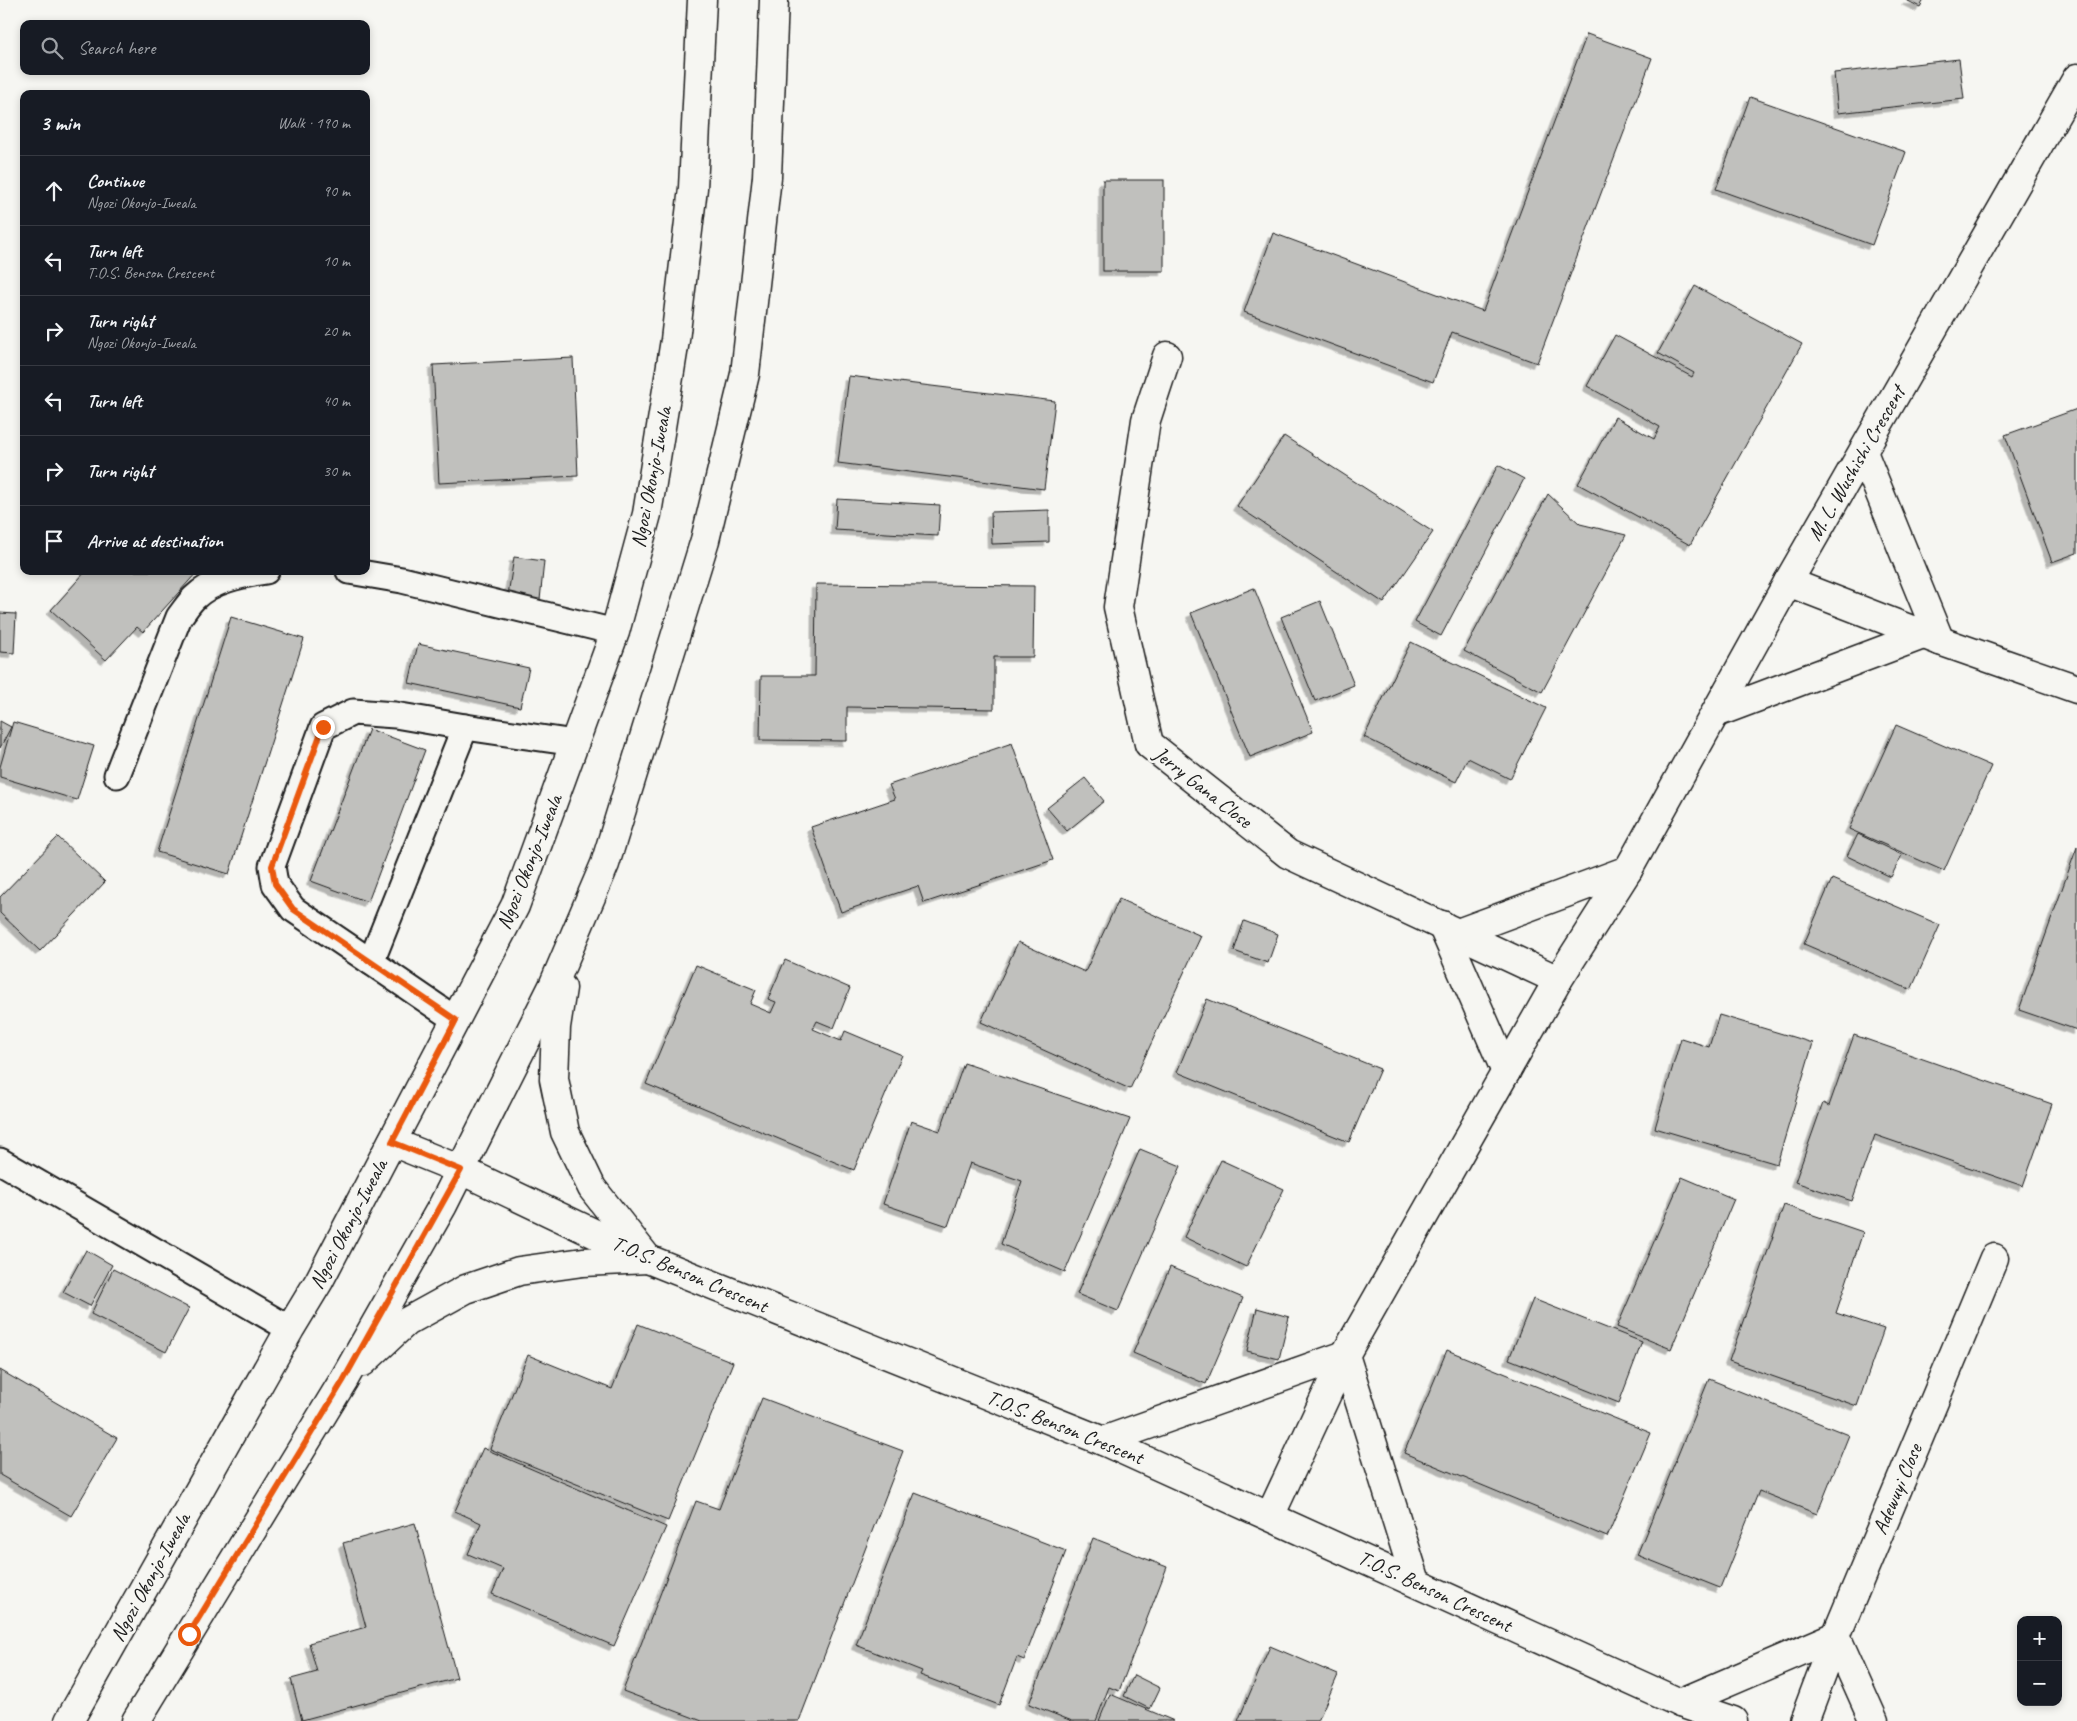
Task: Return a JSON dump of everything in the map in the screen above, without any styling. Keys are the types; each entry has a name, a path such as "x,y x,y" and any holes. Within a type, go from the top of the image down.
{"street":[{"name":"Ngozi Okonjo-Iweala","path":"69,1721 290,1329 319,1281 515,906 575,743 615,632 647,514 676,340 693,188 702,0"},
{"path":"136,1721 343,1381 461,1170 553,986 606,864 705,540 745,374 767,177 774,0"},
{"name":"M. L. Wushishi Crescent","path":"1270,1516 1345,1354 1558,980 1628,870 1788,582 2077,78"},
{"name":"Jerry Gana Close","path":"1167,356 1146,420 1118,607 1149,744 1288,854 1558,980"},
{"path":"1863,452 1931,638"},
{"path":"1788,582 1931,638 2077,689"},
{"path":"1716,713 1931,638"},
{"path":"1506,1072 1450,929 1628,870"},
{"path":"567,955 556,1027 554,1079 565,1132 592,1188 648,1259"},
{"name":"T.O.S. Benson Crescent","path":"392,1142 461,1170 648,1259 1103,1441 1680,1703 1733,1721"},
{"name":"Adewuyi Close","path":"1804,1721 1836,1636 1994,1258"},
{"path":"343,1381 406,1322 466,1289 519,1272 583,1262 648,1259"},
{"path":"1103,1441 1345,1354 1416,1582"},
{"path":"1680,1703 1836,1636 1874,1721"}],"lane":[{"path":"117,776 179,617 194,598 215,584 238,575"},
{"path":"370,575 402,580 615,632"},
{"path":"456,1020 293,909 275,884 272,866 323,727 353,712 395,716 575,743"},
{"path":"371,962 465,727"},
{"path":"0,1161 290,1329"}],"building":[{"path":"1906,0 1924,0 1920,7"},
{"path":"1587,34 1652,58 1537,363 1452,332 1433,382 1244,312 1273,233 1483,311"},
{"path":"1959,59 1964,99 1838,113 1834,73"},
{"path":"1750,97 1906,152 1872,245 1716,189"},
{"path":"1103,180 1164,180 1164,271 1103,271"},
{"path":"1695,286 1802,344 1690,545 1578,484 1615,417 1654,439 1660,427 1587,386 1615,335 1692,377 1694,373 1658,353"},
{"path":"573,358 578,476 439,483 433,365"},
{"path":"849,376 1055,401 1044,489 838,463"},
{"path":"2077,409 2077,553 2052,562 2005,435"},
{"path":"1284,436 1433,532 1384,603 1237,506"},
{"path":"1498,465 1524,479 1441,636 1415,622"},
{"path":"1548,494 1580,524 1626,535 1542,692 1464,651"},
{"path":"837,499 940,505 938,536 835,530"},
{"path":"1049,510 1049,542 992,544 991,512"},
{"path":"514,557 544,561 540,600 508,595"},
{"path":"82,575 194,575 143,632 137,627 106,660 51,610"},
{"path":"816,584 1034,586 1033,657 994,657 994,709 847,707 847,741 760,740 761,676 815,676"},
{"path":"1254,588 1313,732 1250,757 1191,613"},
{"path":"1320,601 1354,685 1315,701 1281,617"},
{"path":"0,613 16,614 14,653 0,652"},
{"path":"231,617 304,639 229,874 157,852"},
{"path":"1411,642 1546,708 1510,779 1468,758 1456,782 1364,737"},
{"path":"418,644 529,668 520,707 409,683"},
{"path":"0,721 11,727 0,748"},
{"path":"13,722 94,746 77,800 0,777 0,767"},
{"path":"1896,725 1991,766 1944,871 1849,829"},
{"path":"369,729 425,750 368,902 311,881"},
{"path":"1012,743 1053,860 924,903 918,886 841,912 811,827 895,799 889,785"},
{"path":"1085,778 1104,801 1067,831 1047,808"},
{"path":"1858,834 1902,855 1891,877 1847,856"},
{"path":"58,837 105,882 40,951 0,913 0,897"},
{"path":"2077,847 2077,1030 2019,1010"},
{"path":"1832,879 1940,925 1911,990 1804,944"},
{"path":"1119,899 1201,936 1130,1089 981,1022 1018,942 1085,972"},
{"path":"1244,921 1278,934 1268,963 1234,951"},
{"path":"785,960 850,988 834,1028 817,1021 813,1029 841,1041 845,1031 902,1055 854,1170 646,1084 696,965 756,990 750,1004 771,1013 776,1002 768,999"},
{"path":"1207,999 1380,1069 1349,1142 1177,1072"},
{"path":"1719,1015 1813,1043 1777,1164 1655,1128 1681,1038 1709,1047"},
{"path":"1854,1035 2052,1104 2023,1186 1875,1135 1852,1201 1795,1182 1823,1103 1829,1106"},
{"path":"964,1063 1130,1119 1065,1272 1001,1244 1022,1181 970,1163 948,1226 883,1204 911,1121 940,1131"},
{"path":"1140,1149 1181,1166 1118,1311 1077,1294"},
{"path":"1221,1160 1284,1189 1246,1267 1184,1237"},
{"path":"1682,1177 1734,1199 1671,1349 1617,1327"},
{"path":"1784,1205 1863,1232 1836,1313 1884,1329 1857,1406 1729,1361"},
{"path":"86,1250 112,1265 90,1306 63,1292"},
{"path":"1170,1267 1243,1298 1206,1384 1133,1353"},
{"path":"113,1269 189,1308 166,1352 91,1314"},
{"path":"1533,1299 1642,1342 1619,1403 1509,1359"},
{"path":"1257,1308 1289,1317 1279,1359 1247,1351"},
{"path":"638,1324 733,1362 668,1521 490,1449 528,1355 612,1389"},
{"path":"1447,1350 1651,1433 1607,1537 1404,1453"},
{"path":"0,1370 117,1438 71,1516 0,1475"},
{"path":"1709,1379 1849,1435 1817,1514 1759,1491 1720,1588 1637,1555"},
{"path":"762,1398 903,1451 799,1721 702,1721 623,1691 696,1501 719,1509"},
{"path":"483,1448 666,1527 614,1646 492,1594 503,1569 468,1554 481,1523 455,1511"},
{"path":"915,1493 1066,1551 1024,1660 1017,1657 999,1705 920,1675 922,1671 856,1645"},
{"path":"415,1523 457,1678 302,1720 291,1679 317,1672 309,1643 366,1627 343,1543"},
{"path":"1093,1538 1167,1567 1119,1691 1109,1687 1096,1721 1072,1721 1029,1704"},
{"path":"1270,1646 1338,1675 1318,1721 1238,1721"},
{"path":"1134,1675 1160,1688 1150,1709 1124,1696"},
{"path":"1110,1694 1174,1721 1099,1721"}],"route":[{"path":"189,1634 343,1381 461,1170 392,1142 456,1020 293,909 275,884 272,866 323,727"}]}
